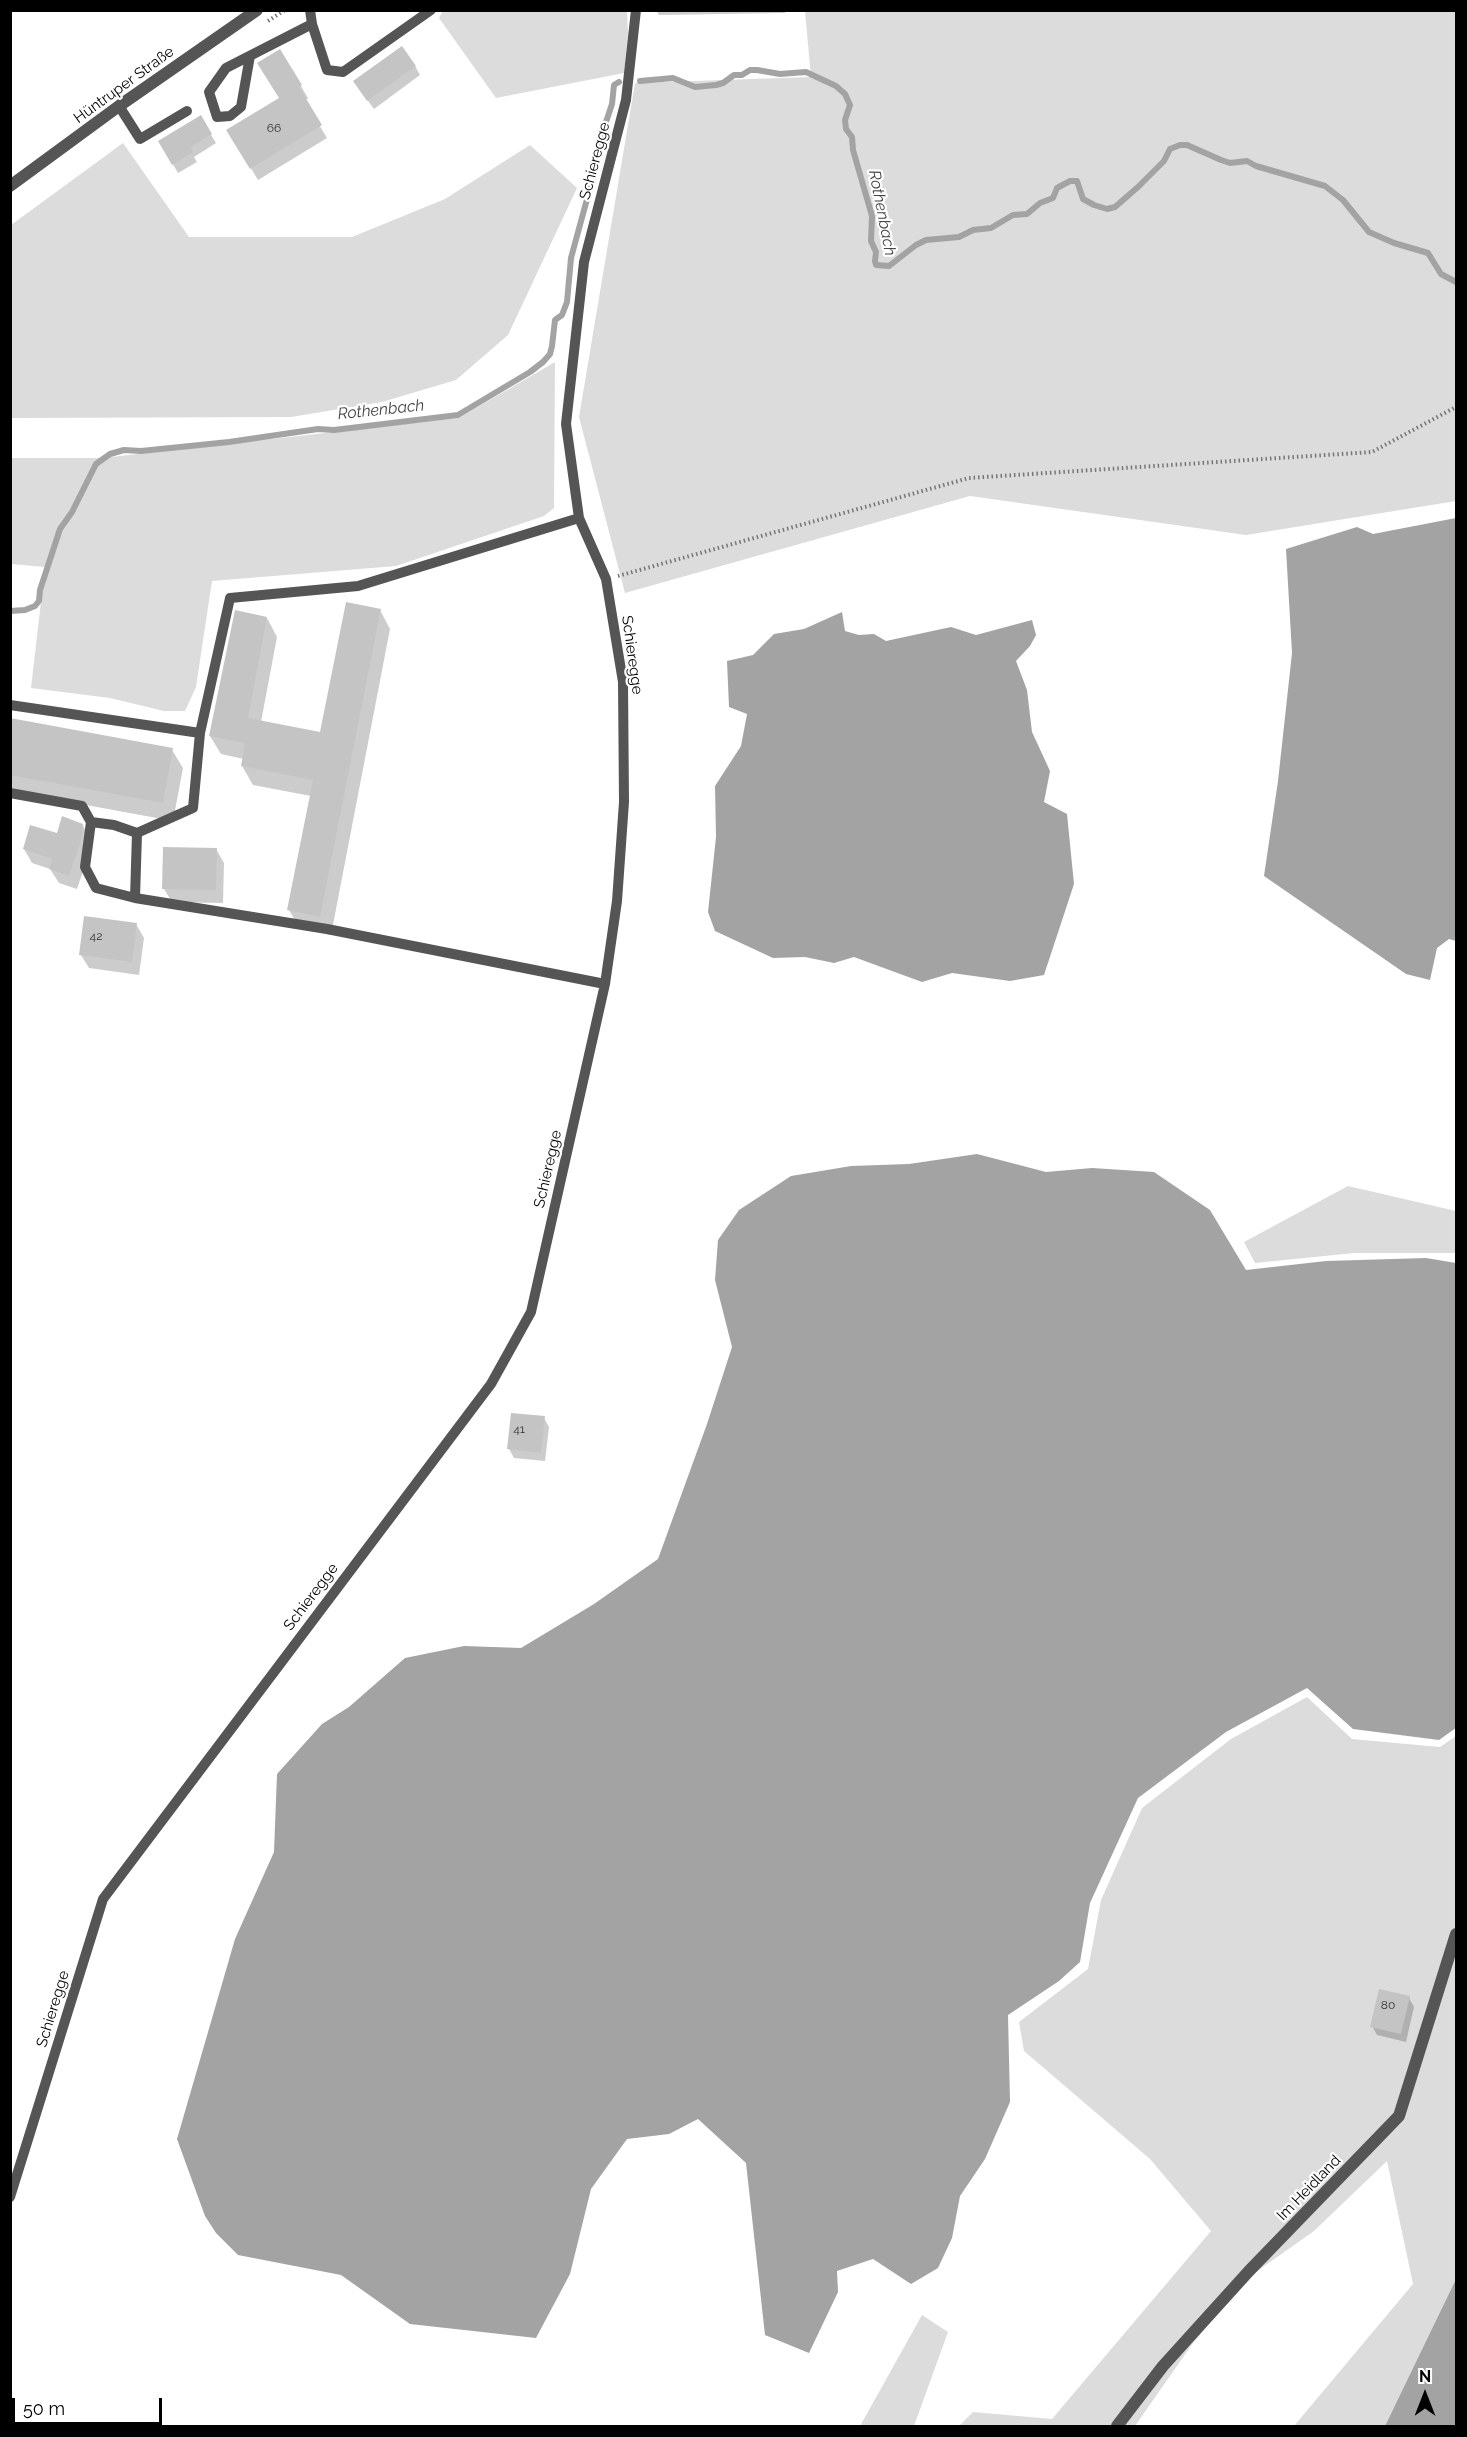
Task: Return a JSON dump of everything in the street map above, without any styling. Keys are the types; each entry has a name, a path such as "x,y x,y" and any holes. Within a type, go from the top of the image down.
{"street":[{"name":"Hüntruper Straße","path":"10,186 119,106 257,10"},
{"name":"Im Heidland","path":"1117,2427 1163,2366 1399,2116 1456,1934"}],"lane":[{"path":"310,10 312,24 327,70 343,72 431,10"},
{"name":"Schieregge","path":"10,2197 103,1899 491,1384 531,1312 605,984 617,901 624,802 623,682 606,579 579,518 566,424 584,262 626,100 636,10"},
{"path":"250,56 241,107 231,116 217,117 209,92 226,68 312,24"},
{"path":"119,106 140,139 187,111"},
{"path":"91,822 114,825 137,833 193,808 200,733 230,598 358,586 579,518"},
{"path":"10,705 200,733"},
{"path":"10,793 82,806 91,822 85,867 96,888 135,898 327,929 605,984"},
{"path":"135,898 137,833"}],"path":[{"path":"606,579 969,478 1372,452 1456,407"}],"shaded area":[{"path":"443,10 627,11 628,33 624,73 496,98 439,18"},
{"path":"805,11 1456,11 1456,501 1246,535 970,496 625,593 579,417 635,83 811,77"},
{"path":"123,143 189,237 352,237 445,199 530,145 577,188 508,335 456,380 382,402 291,417 11,418 11,225"},
{"path":"555,362 554,508 544,516 396,566 212,581 196,687 185,711 164,711 110,698 31,688 45,567 11,564 11,458 102,458 459,418"},
{"path":"1456,518 1456,941 1449,939 1437,948 1430,980 1406,974 1264,876 1278,781 1292,653 1286,549 1357,527 1373,534"},
{"path":"842,612 845,631 859,635 874,634 886,641 951,627 976,635 1032,620 1036,635 1030,646 1016,661 1027,690 1032,732 1050,771 1044,802 1067,814 1074,884 1044,975 1010,981 952,973 922,982 854,957 834,963 805,957 773,958 715,931 708,912 716,837 715,786 741,746 747,714 729,707 727,661 753,655 774,634 804,629"},
{"path":"977,1154 1046,1172 1092,1168 1154,1172 1210,1210 1246,1270 1326,1261 1426,1258 1456,1263 1456,1728 1439,1740 1353,1729 1307,1688 1226,1732 1138,1798 1090,1903 1080,1962 1059,1981 1008,2015 1010,2102 985,2159 960,2196 952,2238 938,2268 911,2284 873,2259 837,2271 838,2292 809,2353 765,2335 746,2163 698,2119 669,2134 627,2139 591,2189 570,2274 536,2338 410,2324 341,2275 238,2255 216,2233 205,2216 177,2139 235,1939 274,1852 277,1774 322,1724 349,1707 405,1658 464,1646 521,1648 594,1604 658,1559 732,1347 715,1280 718,1240 739,1210 791,1176 851,1166 909,1164"},
{"path":"1348,1186 1456,1211 1456,1253 1354,1253 1255,1263 1244,1242"},
{"path":"1307,1697 1352,1739 1440,1747 1456,1736 1456,2279 1385,2426 1294,2426 1413,2284 1387,2161 1314,2231 1249,2277 1193,2343 1135,2426 959,2426 973,2412 1052,2419 1211,2231 1150,2159 1024,2051 1019,2022 1088,1969 1101,1900 1142,1808 1231,1739"},
{"path":"1456,2279 1456,2426 1385,2426"},
{"path":"922,2315 948,2332 914,2426 860,2426"}],"building":[{"path":"402,46 416,66 367,101 353,81"},
{"path":"280,49 302,85 299,87 322,125 250,169 226,130 279,98 257,63"},
{"path":"201,115 212,134 191,147 193,152 172,165 158,141"},
{"path":"346,602 381,609 320,917 287,910 313,780 241,766 245,743 209,736 235,610 267,617 248,718 320,732"},
{"path":"10,718 173,748 163,803 10,775"},
{"path":"62,816 83,824 81,841 69,876 49,869 52,859 23,849 30,825 57,833"},
{"path":"163,847 217,848 216,890 162,889"},
{"path":"84,916 137,923 132,962 79,955"},
{"path":"511,1413 545,1416 541,1453 507,1449"},
{"path":"1379,1989 1410,1996 1401,2034 1370,2027"}],"waterway":[{"name":"Rothenbach","path":"640,81 673,78 695,87 716,85 734,75 757,70 780,74 806,72 836,86 845,94 850,105 845,120 846,129 852,137 853,150 872,216 871,241 876,252 876,265 889,266 926,240 959,237 973,230 991,228 1013,215 1027,214 1040,203 1053,198 1057,188 1070,181 1077,181 1083,199 1107,209 1115,207 1164,161 1170,149 1187,145 1230,163 1247,161 1256,166 1325,186 1343,200 1369,232 1394,243 1428,253 1441,274 1456,282"},
{"name":"Rothenbach","path":"10,611 25,610 35,606 39,601 40,590 60,529 72,512 96,464 110,454 124,450 141,451 229,442 318,429 334,430 458,415 543,362 550,354 555,320 562,315 567,302 571,258 596,166 600,140 612,104 614,85 619,82"}]}
